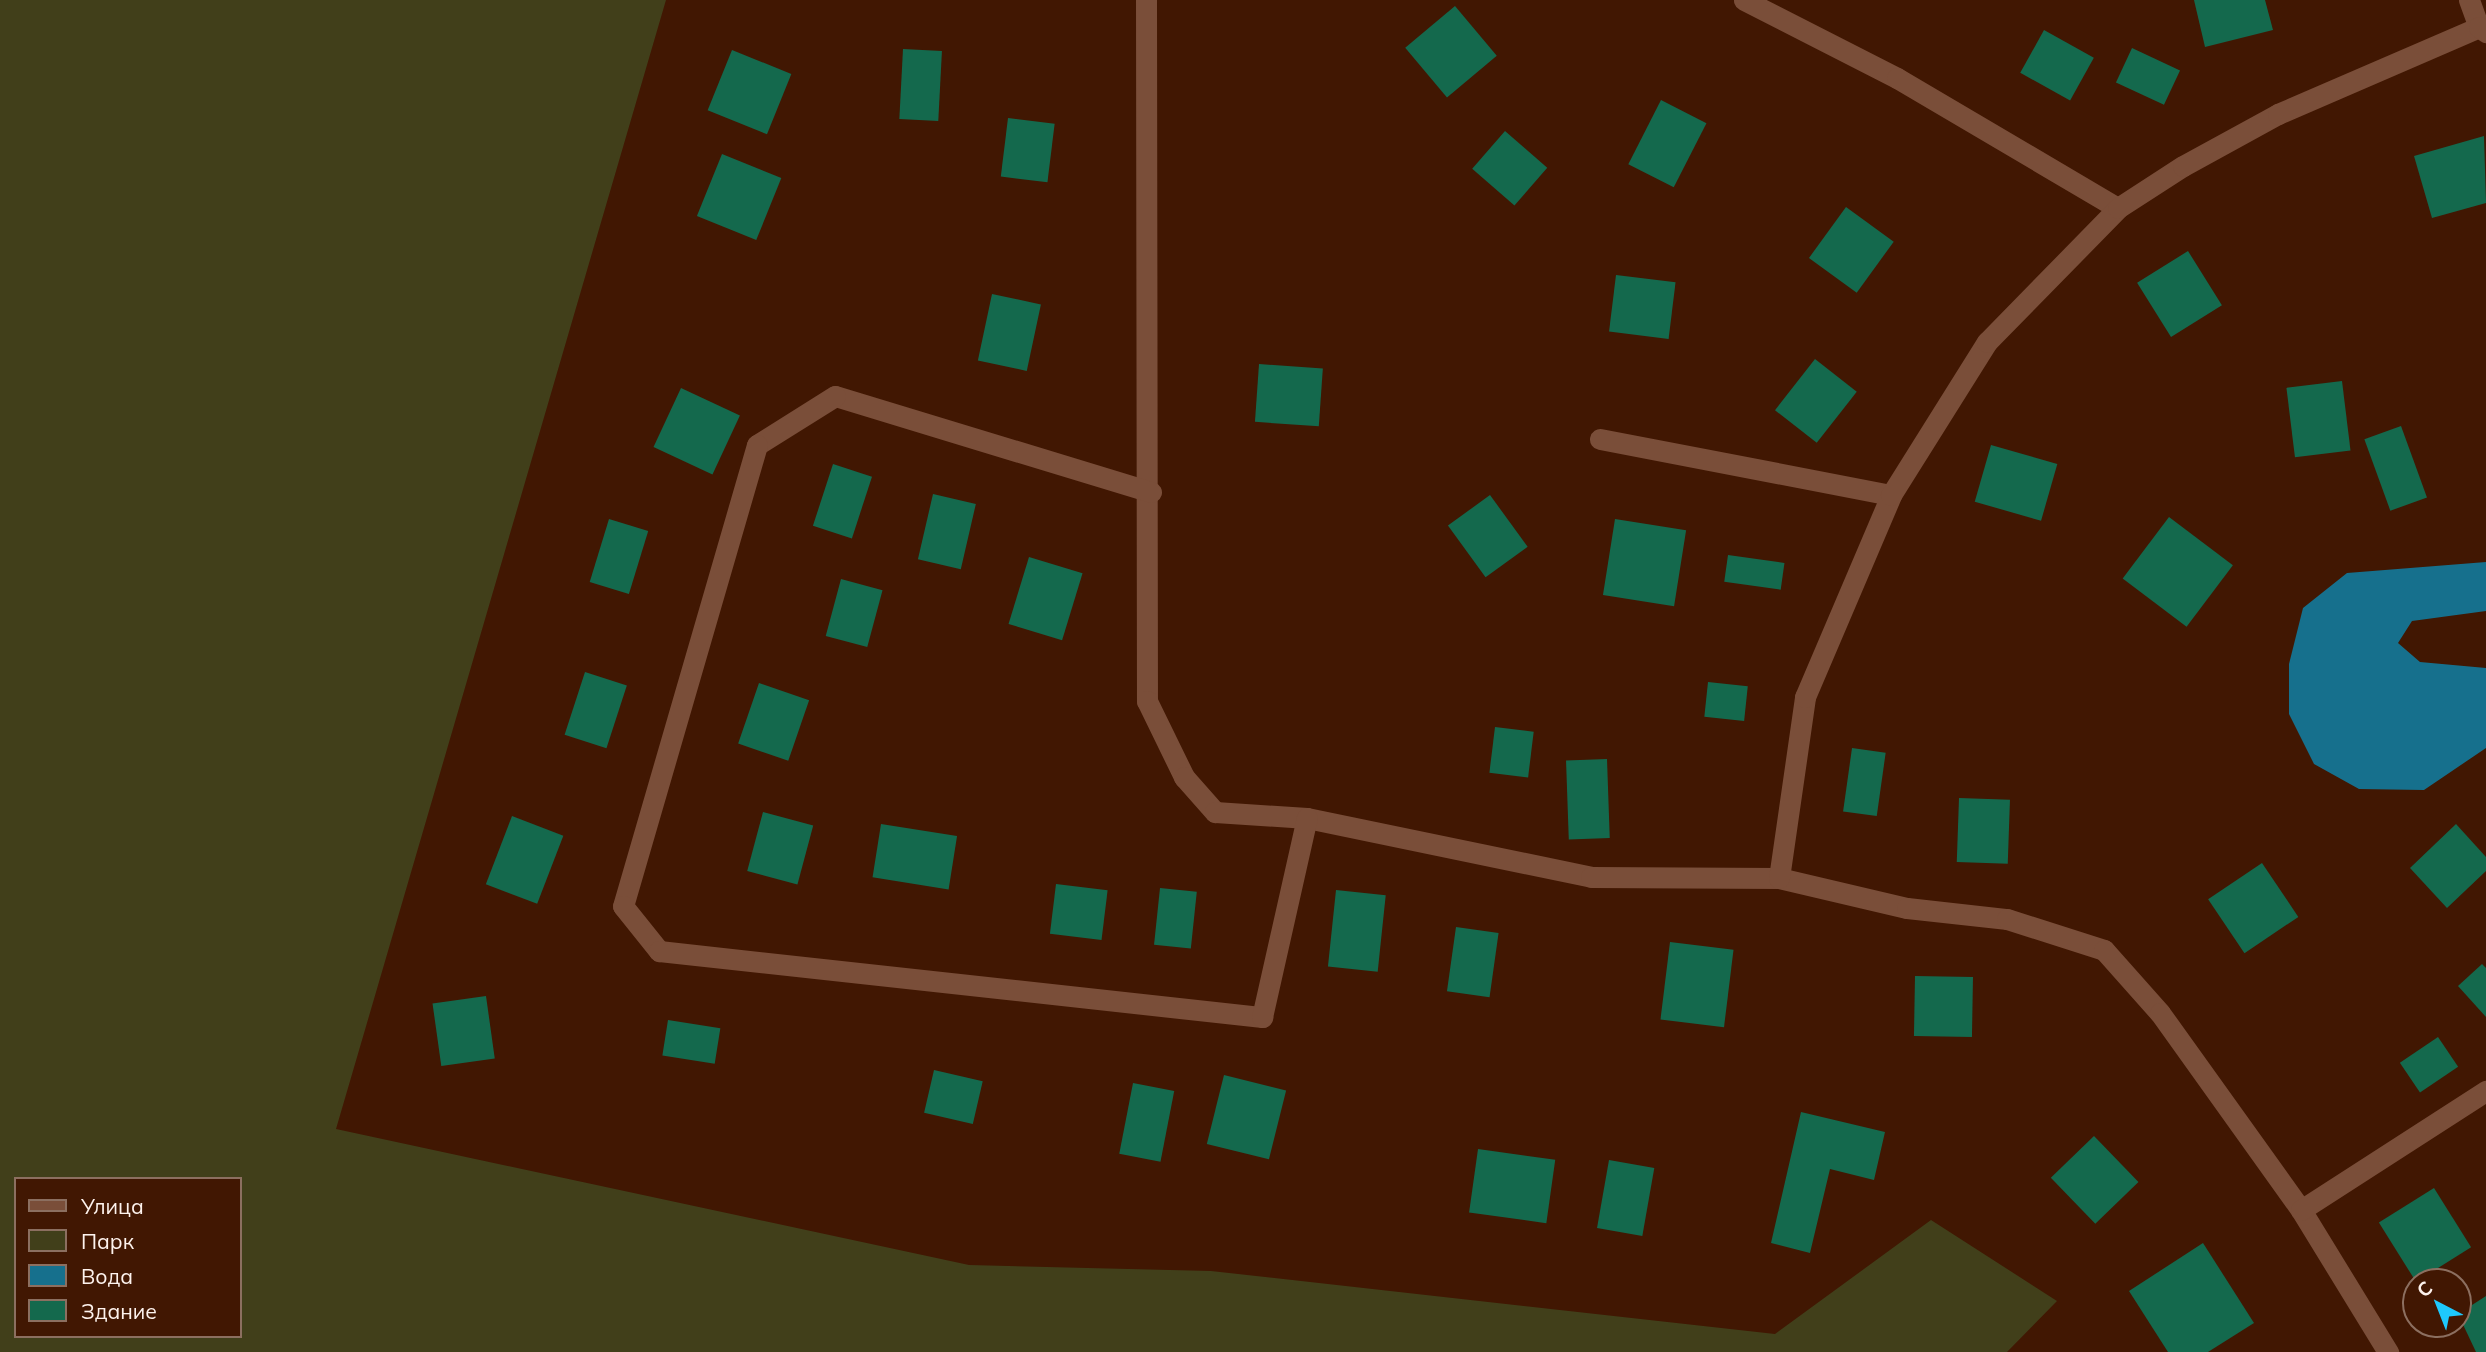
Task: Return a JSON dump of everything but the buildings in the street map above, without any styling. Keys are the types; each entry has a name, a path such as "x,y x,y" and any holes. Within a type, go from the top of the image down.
{"street":[{"path":"1146,0 1151,492 1147,701 1184,777 1214,812 1307,818 1591,877 1779,878 1907,908 2007,919 2104,950 2160,1013 2301,1210 2388,1352"},
{"path":"1744,0 1897,78 2118,208"},
{"path":"1779,878 1805,697 1891,495 1987,342 2118,208 2278,114 2483,29 2469,0"},
{"path":"1151,492 835,396 757,445 623,906 659,951 1262,1017 1307,818"},
{"path":"1600,439 1891,495"},
{"path":"2301,1210 2486,1091"}],"green space":[{"path":"0,0 666,0 336,1129 969,1265 1211,1271 1775,1334 1931,1220 2057,1301 2007,1352 0,1352"}],"water":[{"path":"2486,562 2486,611 2412,621 2398,643 2420,662 2486,668 2486,748 2424,790 2359,789 2314,764 2289,714 2289,664 2303,608 2347,573"}]}
